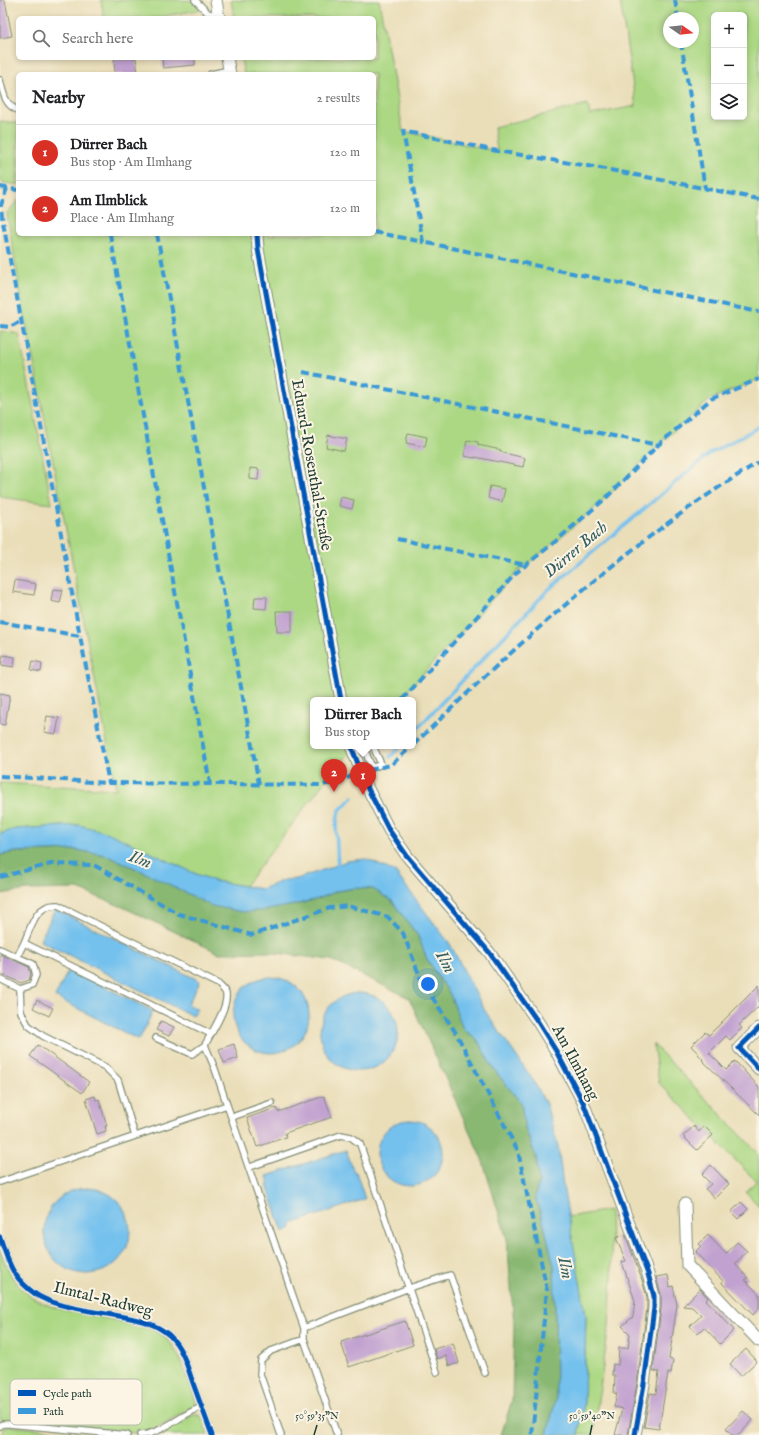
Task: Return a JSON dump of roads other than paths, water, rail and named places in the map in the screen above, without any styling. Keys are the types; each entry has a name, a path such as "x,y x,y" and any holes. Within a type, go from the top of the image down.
{"street":[{"path":"216,0 219,15"},
{"path":"227,60 229,72"},
{"name":"Eduard-Rosenthal-Straße","path":"257,236 258,249 340,697"},
{"name":"Am Ilmhang","path":"352,749 360,772 389,830 407,856 489,952 538,1022 582,1102 648,1274 654,1296 654,1308 645,1376 635,1435"},
{"path":"759,1028 738,1048 759,1069"},
{"path":"685,1204 687,1265 759,1341"}],"lane":[{"path":"195,0 209,14 219,15"},
{"path":"0,80 7,102 16,109"},
{"path":"17,957 37,913 50,904 58,905 218,984 223,988 226,994 223,1009 205,1045 192,1054 156,1038"},
{"path":"24,943 211,1034"},
{"path":"0,949 33,964 36,975 32,985 20,988 0,979"},
{"path":"20,988 22,1012 28,1025 43,1036 105,1066 118,1080 135,1136"},
{"path":"205,1045 250,1167 304,1328 304,1339 337,1435"},
{"path":"232,1117 272,1103"},
{"path":"0,1182 228,1105"},
{"path":"250,1167 340,1135 351,1137 360,1144 437,1372"},
{"name":"Ilmtal-Radweg","path":"0,1237 8,1262 19,1280 34,1294 58,1304 138,1320 160,1328 170,1335 184,1357 212,1435"},
{"path":"304,1328 409,1288 450,1275 485,1373"},
{"path":"281,1435 260,1374 261,1360 270,1351 304,1339"},
{"path":"140,1435 157,1430 190,1411 202,1406"},
{"path":"0,1426 3,1424 10,1424"},
{"path":"21,1425 126,1435"}],"water":[{"name":"Ilm","path":"79,825 109,833 196,874 215,881 262,889 284,880 297,879 346,861 366,859 395,872 450,944 485,1011 533,1080 546,1104 558,1146 563,1186 586,1315 584,1403 578,1435 547,1435 556,1398 554,1266 535,1196 539,1182 536,1157 525,1128 521,1103 492,1067 477,1039 463,1029 450,994 427,959 418,936 392,901 373,889 355,888 337,891 318,899 294,905 267,910 243,912 212,906 106,855 76,850 15,852 0,855 0,834 15,829"},
{"path":"55,909 200,981 188,1004 197,1009 193,1016 40,941"},
{"path":"69,969 153,1011 139,1040 55,997"},
{"path":"271,977 286,980 298,988 306,1000 309,1015 306,1030 298,1042 286,1050 271,1053 256,1050 244,1042 236,1030 233,1015 236,1000 244,988 256,980"},
{"path":"359,993 374,996 386,1005 395,1017 398,1032 395,1047 386,1059 374,1068 359,1071 344,1068 332,1059 323,1047 320,1032 323,1017 332,1005 344,996"},
{"path":"410,1120 422,1123 433,1130 440,1141 443,1153 440,1165 433,1176 422,1183 410,1186 398,1183 387,1176 380,1165 377,1153 380,1141 387,1130 398,1123"},
{"path":"346,1150 354,1172 356,1172 365,1199 291,1224 292,1228 283,1232 267,1185 269,1184 267,1176"},
{"path":"87,1188 103,1191 111,1195 123,1207 127,1215 130,1231 127,1247 123,1255 111,1267 103,1271 87,1274 71,1271 63,1267 51,1255 47,1247 44,1231 47,1215 51,1207 63,1195 71,1191"}],"waterway":[{"name":"Dürrer Bach","path":"416,730 548,590 709,454 759,427"},
{"name":"Dürrer Bach","path":"390,757 398,749"},
{"name":"Dürrer Bach","path":"338,870 336,826 339,811 353,797"}],"place":[{"name":"Am Ilmblick","path":"334,792"},
{"name":"Dürrer Bach","path":"363,795"}]}
